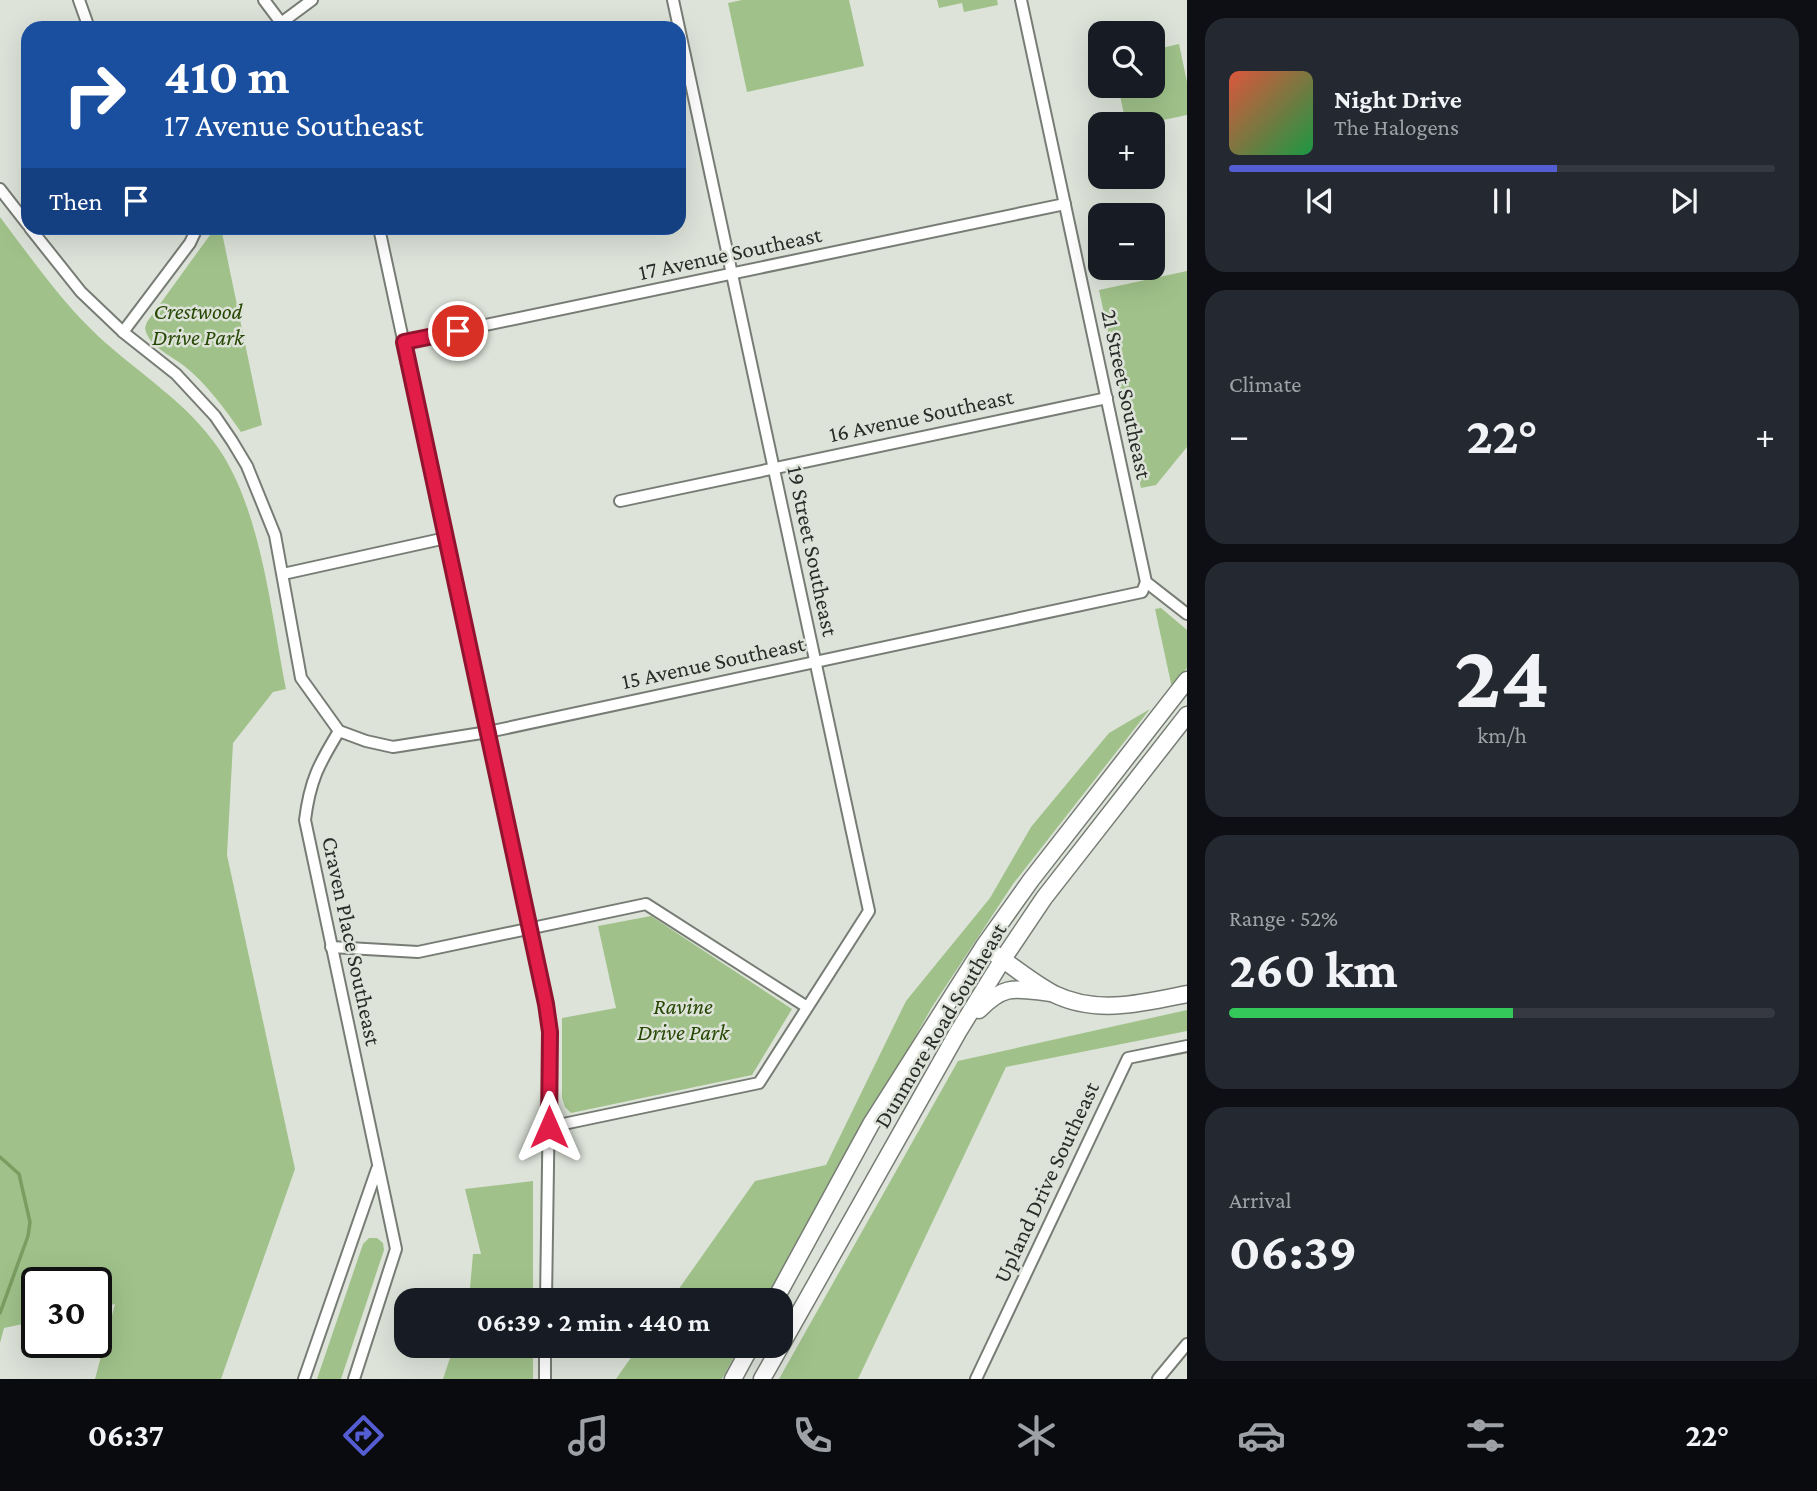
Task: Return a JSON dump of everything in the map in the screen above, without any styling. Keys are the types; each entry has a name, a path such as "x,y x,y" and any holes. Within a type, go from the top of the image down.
{"main road":[{"name":"Dunmore Road Southeast","path":"782,1288 872,1124 984,946 1031,880 1187,680"},
{"name":"Dunmore Road Southeast","path":"762,1379 958,1032 1003,959 1044,898 1187,715"},
{"path":"984,946 1054,994"},
{"path":"958,1032 997,993 1014,989 1054,994 1089,1005 1105,1006 1140,1004 1187,994"},
{"path":"733,1379 744,1358"}],"street":[{"path":"79,0 86,21"},
{"path":"264,0 279,21"},
{"path":"289,21 312,0"},
{"name":"19 Street Southeast","path":"673,0 676,21"},
{"name":"21 Street Southeast","path":"1021,0 1146,582"},
{"name":"19 Street Southeast","path":"549,1127 758,1083 869,911 732,274 686,84"},
{"path":"0,189 21,216"},
{"name":"17 Avenue Southeast","path":"404,342 1065,204"},
{"path":"36,235 81,292 123,332 176,374 215,416 232,441 247,467 275,535 301,678 339,731"},
{"path":"123,332 194,235"},
{"path":"381,235 550,1032 546,1288"},
{"name":"16 Avenue Southeast","path":"620,501 1107,398"},
{"path":"283,574 446,538"},
{"path":"1146,582 1187,614"},
{"name":"15 Avenue Southeast","path":"339,731 393,747 488,732 1142,592 1146,582"},
{"name":"Craven Place Southeast","path":"339,731 315,771 308,794 305,820 396,1249 354,1379"},
{"path":"331,947 418,952 646,904 807,1007"},
{"name":"Upland Drive Southeast","path":"975,1379 1128,1058 1187,1046"},
{"path":"304,1379 378,1166"},
{"path":"1158,1379 1187,1344"},
{"path":"545,1358 545,1379"}],"green space":[{"path":"742,0 849,0 864,66 747,92 728,3"},
{"path":"937,0 997,0 998,5 964,12 962,3 939,8"},
{"path":"1179,44 1187,82 1187,115 1165,120 1165,112 1123,112 1121,98 1165,98 1165,47"},
{"path":"0,217 84,323 177,403 206,432 234,475 246,503 270,597 286,689 273,692 233,743 227,855 295,1169 221,1379 95,1379 101,1358 112,1358 112,1315 115,1304 112,1305 112,1267 21,1267 21,1324 4,1328 0,1343"},
{"name":"Crestwood Drive Park","path":"210,235 222,235 262,425 241,432 222,405 192,372 150,340 145,328"},
{"path":"1187,271 1187,447 1156,485 1141,488 1099,290 1145,280 1165,280 1165,276"},
{"path":"1161,608 1187,630 1187,668 1172,688 1155,609"},
{"path":"1150,709 1013,884 932,1007 773,1288 679,1288 755,1181 826,1165 906,1001 990,898 1031,827 1109,733"},
{"name":"Ravine Drive Park","path":"651,916 792,1009 752,1075 571,1113 562,1098 562,1018 616,1008 598,926"},
{"path":"1187,1010 1187,1031 1006,1067 858,1379 779,1379 793,1358 958,1061"},
{"path":"533,1181 533,1288 470,1288 473,1254 481,1254 465,1189"},
{"path":"369,1238 377,1238 383,1243 384,1250 341,1379 317,1379 363,1244"},
{"path":"450,1358 533,1358 533,1379 443,1379"},
{"path":"631,1358 733,1358 722,1379 616,1379"}],"waterway":[{"path":"0,1157 19,1174 30,1222 28,1236 0,1313"}],"route":[{"path":"458,331 404,342 546,1004 550,1032 549,1127"}]}
